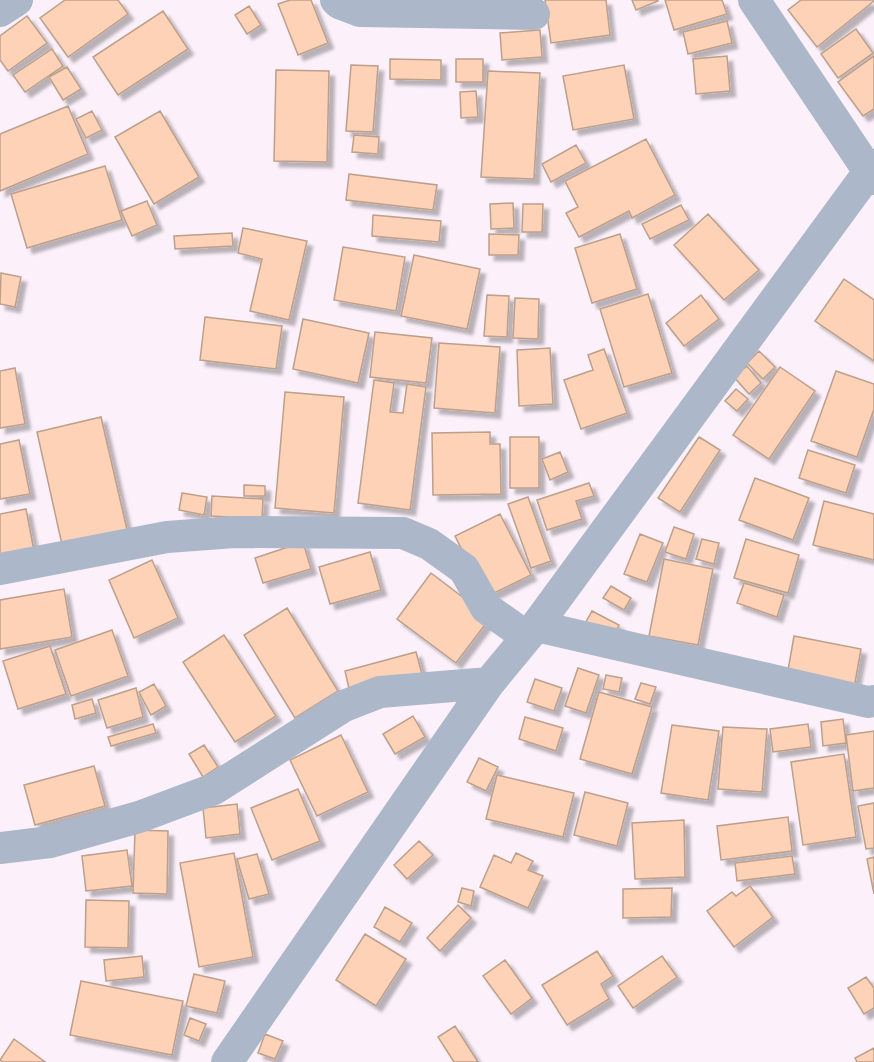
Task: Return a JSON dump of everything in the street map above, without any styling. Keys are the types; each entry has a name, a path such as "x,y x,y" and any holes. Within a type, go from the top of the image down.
{"street":[{"path":"336,0 360,11 534,14"},
{"path":"227,1062 489,683 532,632 873,172 754,0"},
{"path":"0,569 167,537 235,532 403,533 429,544 464,569 486,608 532,632 868,702 874,701"},
{"path":"0,848 50,842 139,817 214,789 344,706 380,692 489,683"}],"building":[{"path":"65,0 118,0 128,14 68,57 40,18"},
{"path":"290,0 311,0 328,43 298,55 278,4"},
{"path":"545,0 606,0 610,35 551,43"},
{"path":"632,0 658,0 658,1 636,10"},
{"path":"665,0 722,0 727,14 674,30"},
{"path":"801,0 874,1 817,47 788,10"},
{"path":"249,6 261,25 247,34 235,15"},
{"path":"163,11 188,49 118,95 93,57"},
{"path":"27,16 47,43 8,71 0,60 0,36"},
{"path":"727,21 732,43 688,54 683,32"},
{"path":"856,29 873,53 838,78 821,54"},
{"path":"540,30 542,57 502,60 500,33"},
{"path":"52,49 63,66 25,92 13,75"},
{"path":"727,56 730,91 696,94 693,59"},
{"path":"874,56 874,109 863,116 838,82"},
{"path":"390,59 441,60 441,80 390,79"},
{"path":"456,59 483,59 483,82 456,82"},
{"path":"351,65 378,66 373,132 346,131"},
{"path":"624,65 634,119 573,130 563,76"},
{"path":"67,67 81,89 63,100 49,77"},
{"path":"276,70 329,71 327,162 274,161"},
{"path":"488,71 540,73 534,179 481,177"},
{"path":"476,91 478,117 461,118 460,92"},
{"path":"68,106 88,154 0,191 0,134"},
{"path":"92,111 102,130 86,138 76,119"},
{"path":"160,111 199,177 154,204 115,137"},
{"path":"354,135 379,137 378,154 352,152"},
{"path":"646,139 675,195 632,218 629,211 579,237 566,213 578,207 565,181"},
{"path":"576,145 586,163 551,182 542,164"},
{"path":"105,166 122,220 27,248 11,194"},
{"path":"349,174 437,185 433,210 346,200"},
{"path":"147,201 157,225 132,236 121,211"},
{"path":"513,203 514,228 491,229 490,204"},
{"path":"523,204 543,204 542,232 522,232"},
{"path":"681,205 689,220 650,239 642,224"},
{"path":"708,214 759,270 724,300 674,245"},
{"path":"373,215 441,221 439,242 372,236"},
{"path":"243,228 307,241 289,320 250,311 262,259 238,253"},
{"path":"232,233 233,246 175,249 174,236"},
{"path":"489,234 519,235 518,255 489,255"},
{"path":"620,234 637,289 592,303 575,248"},
{"path":"343,247 405,257 396,311 334,300"},
{"path":"414,255 480,269 467,329 401,316"},
{"path":"1,273 21,277 15,307 0,304"},
{"path":"844,279 874,300 874,361 815,321"},
{"path":"648,294 672,373 624,387 600,309"},
{"path":"487,295 509,296 507,337 484,336"},
{"path":"701,295 719,319 684,346 666,323"},
{"path":"515,298 539,299 538,339 513,338"},
{"path":"205,317 282,326 276,369 200,360"},
{"path":"303,319 369,333 358,383 293,369"},
{"path":"375,332 432,338 426,383 370,377"},
{"path":"439,343 500,347 495,413 434,408"},
{"path":"550,348 553,404 519,406 517,350"},
{"path":"604,349 627,413 581,429 564,380 593,370 588,355"},
{"path":"759,351 775,367 763,379 747,363"},
{"path":"747,366 761,383 749,394 734,377"},
{"path":"780,367 815,391 769,459 733,435"},
{"path":"15,368 25,424 0,428 0,371"},
{"path":"836,371 874,384 874,409 857,457 811,441"},
{"path":"374,380 394,383 390,412 403,413 407,384 426,387 410,510 358,503"},
{"path":"736,389 748,399 737,411 725,401"},
{"path":"285,392 344,397 334,513 275,508"},
{"path":"101,417 128,534 63,549 37,432"},
{"path":"490,432 490,444 500,444 501,494 433,495 432,433"},
{"path":"510,437 539,437 539,488 510,488"},
{"path":"699,437 720,450 680,512 658,498"},
{"path":"19,440 30,494 0,499 0,444"},
{"path":"808,450 855,465 846,493 799,478"},
{"path":"560,452 568,472 550,480 542,459"},
{"path":"755,478 809,498 793,540 739,520"},
{"path":"589,483 594,496 576,501 582,519 547,530 537,500"},
{"path":"244,485 265,486 265,496 244,496"},
{"path":"182,493 207,497 204,515 179,510"},
{"path":"212,496 263,499 262,519 211,516"},
{"path":"528,497 551,561 531,568 508,504"},
{"path":"824,501 874,514 874,560 813,545"},
{"path":"26,509 35,556 0,562 0,514"},
{"path":"500,514 531,575 486,597 455,536"},
{"path":"674,527 694,534 686,559 665,552"},
{"path":"640,534 663,543 647,582 624,574"},
{"path":"702,539 719,543 714,564 696,559"},
{"path":"746,539 799,555 788,593 734,578"},
{"path":"303,542 311,569 263,583 255,558"},
{"path":"370,552 381,590 330,604 319,567"},
{"path":"664,559 713,569 698,645 649,636"},
{"path":"152,560 178,618 134,638 109,580"},
{"path":"431,573 490,618 456,663 397,619"},
{"path":"744,583 784,595 777,617 737,603"},
{"path":"611,586 631,598 624,610 603,598"},
{"path":"64,589 72,637 0,649 0,600"},
{"path":"287,608 338,691 295,718 244,635"},
{"path":"592,611 619,625 610,643 582,629"},
{"path":"112,630 128,676 71,696 55,650"},
{"path":"224,635 276,716 235,742 183,662"},
{"path":"794,636 861,649 854,688 787,676"},
{"path":"50,646 66,694 18,709 3,661"},
{"path":"416,652 422,674 350,693 345,671"},
{"path":"578,668 599,675 586,713 565,706"},
{"path":"606,675 622,678 619,692 603,689"},
{"path":"535,679 562,688 554,711 527,702"},
{"path":"641,683 656,687 650,704 635,699"},
{"path":"154,684 166,706 151,715 139,692"},
{"path":"136,688 143,717 107,728 98,700"},
{"path":"599,692 652,707 632,774 580,759"},
{"path":"92,699 96,713 75,719 72,705"},
{"path":"413,716 425,737 395,754 383,734"},
{"path":"525,717 563,728 556,751 519,739"},
{"path":"843,719 846,743 823,746 821,722"},
{"path":"153,724 156,733 111,746 108,737"},
{"path":"808,724 811,747 773,752 770,729"},
{"path":"672,725 719,731 708,800 661,793"},
{"path":"723,727 767,729 762,792 718,789"},
{"path":"874,731 874,788 853,791 846,735"},
{"path":"341,735 368,792 317,816 290,760"},
{"path":"204,745 218,767 203,777 189,754"},
{"path":"844,754 856,837 803,845 791,762"},
{"path":"479,758 498,767 486,791 467,782"},
{"path":"94,766 105,806 35,825 24,785"},
{"path":"497,775 574,793 563,837 486,819"},
{"path":"298,789 320,841 272,860 251,808"},
{"path":"585,792 628,803 617,846 574,835"},
{"path":"874,803 874,848 866,849 858,806"},
{"path":"237,804 240,834 206,838 203,808"},
{"path":"788,817 792,851 721,860 717,826"},
{"path":"684,820 685,877 635,879 632,823"},
{"path":"135,830 168,831 167,894 133,893"},
{"path":"419,841 433,855 407,879 394,865"},
{"path":"127,850 132,886 86,891 82,856"},
{"path":"234,853 253,957 199,967 180,863"},
{"path":"516,853 533,861 528,870 543,876 528,908 480,887 494,855 511,863"},
{"path":"257,854 269,894 249,899 237,859"},
{"path":"792,856 795,874 737,881 735,863"},
{"path":"874,857 874,894 867,859"},
{"path":"750,886 773,917 734,947 707,911 732,892 736,896"},
{"path":"462,888 474,891 471,906 458,902"},
{"path":"672,888 671,917 623,918 623,889"},
{"path":"86,900 129,901 128,948 85,947"},
{"path":"458,905 471,918 440,951 427,938"},
{"path":"385,907 412,923 400,942 374,927"},
{"path":"365,934 406,959 376,1006 336,980"},
{"path":"597,951 613,976 601,984 609,999 567,1025 542,985"},
{"path":"142,956 144,977 106,981 104,960"},
{"path":"662,956 677,977 633,1008 618,986"},
{"path":"505,960 532,998 511,1014 483,976"},
{"path":"194,974 225,981 217,1013 186,1006"},
{"path":"866,977 874,988 874,1008 864,1014 848,988"},
{"path":"81,981 183,1001 172,1055 70,1035"},
{"path":"190,1018 206,1024 199,1041 184,1035"},
{"path":"455,1026 478,1062 454,1062 438,1037"},
{"path":"265,1034 283,1041 275,1059 258,1053"},
{"path":"14,1039 45,1062 3,1062 0,1060"},
{"path":"874,1048 874,1062 857,1062 855,1058"}]}
